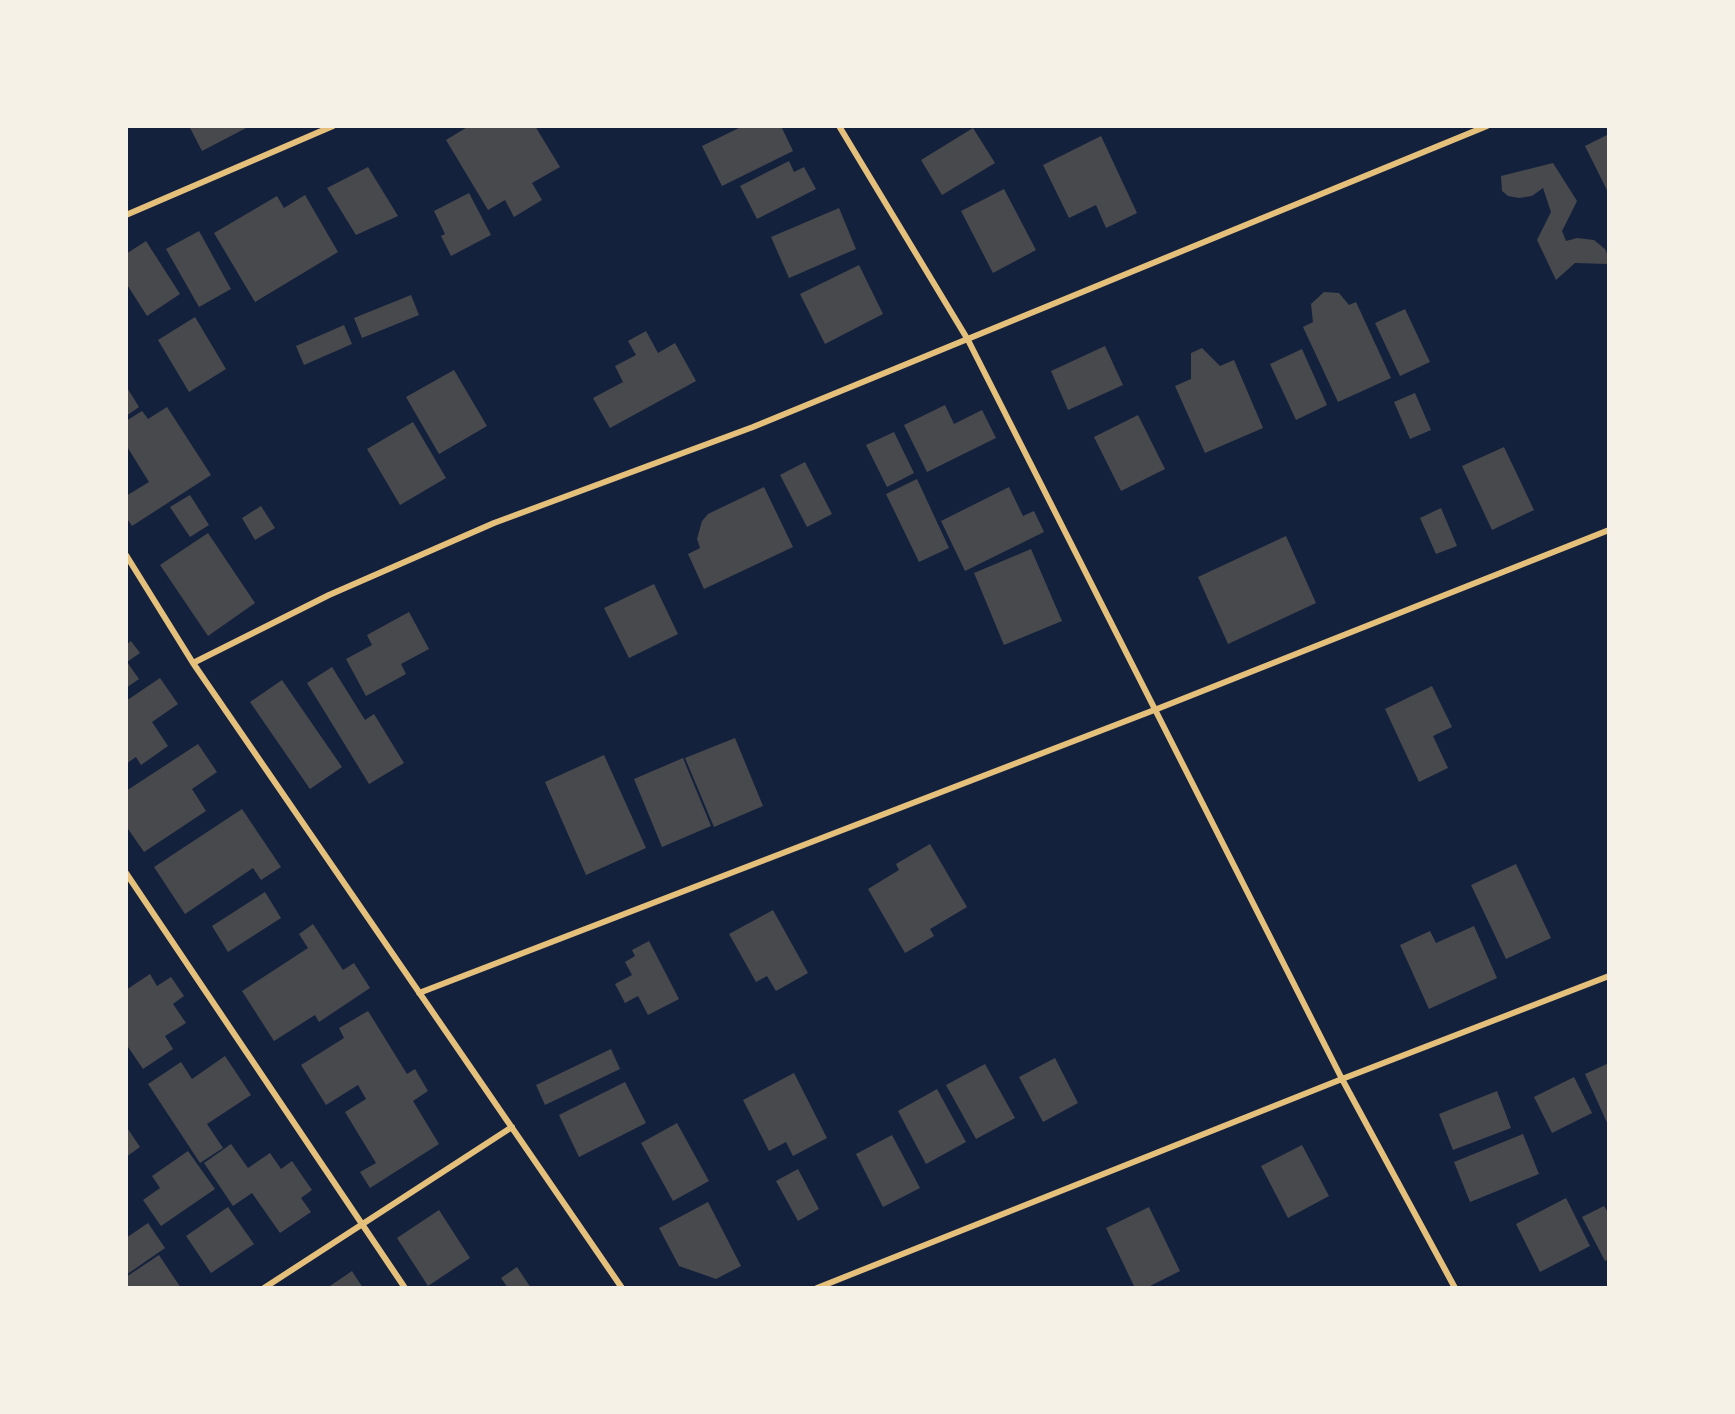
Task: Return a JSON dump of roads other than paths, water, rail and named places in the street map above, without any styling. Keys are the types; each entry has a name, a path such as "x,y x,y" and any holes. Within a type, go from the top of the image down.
{"street":[{"path":"126,215 333,126"},
{"path":"839,126 968,340 1157,709 1342,1079 1455,1288"},
{"path":"193,663 329,596 494,523 753,427 1487,126"},
{"path":"420,993 1157,709 1609,530"},
{"path":"126,555 193,663 622,1288"},
{"path":"126,873 405,1288"},
{"path":"817,1288 1342,1079 1609,976"},
{"path":"264,1288 512,1127"}]}
